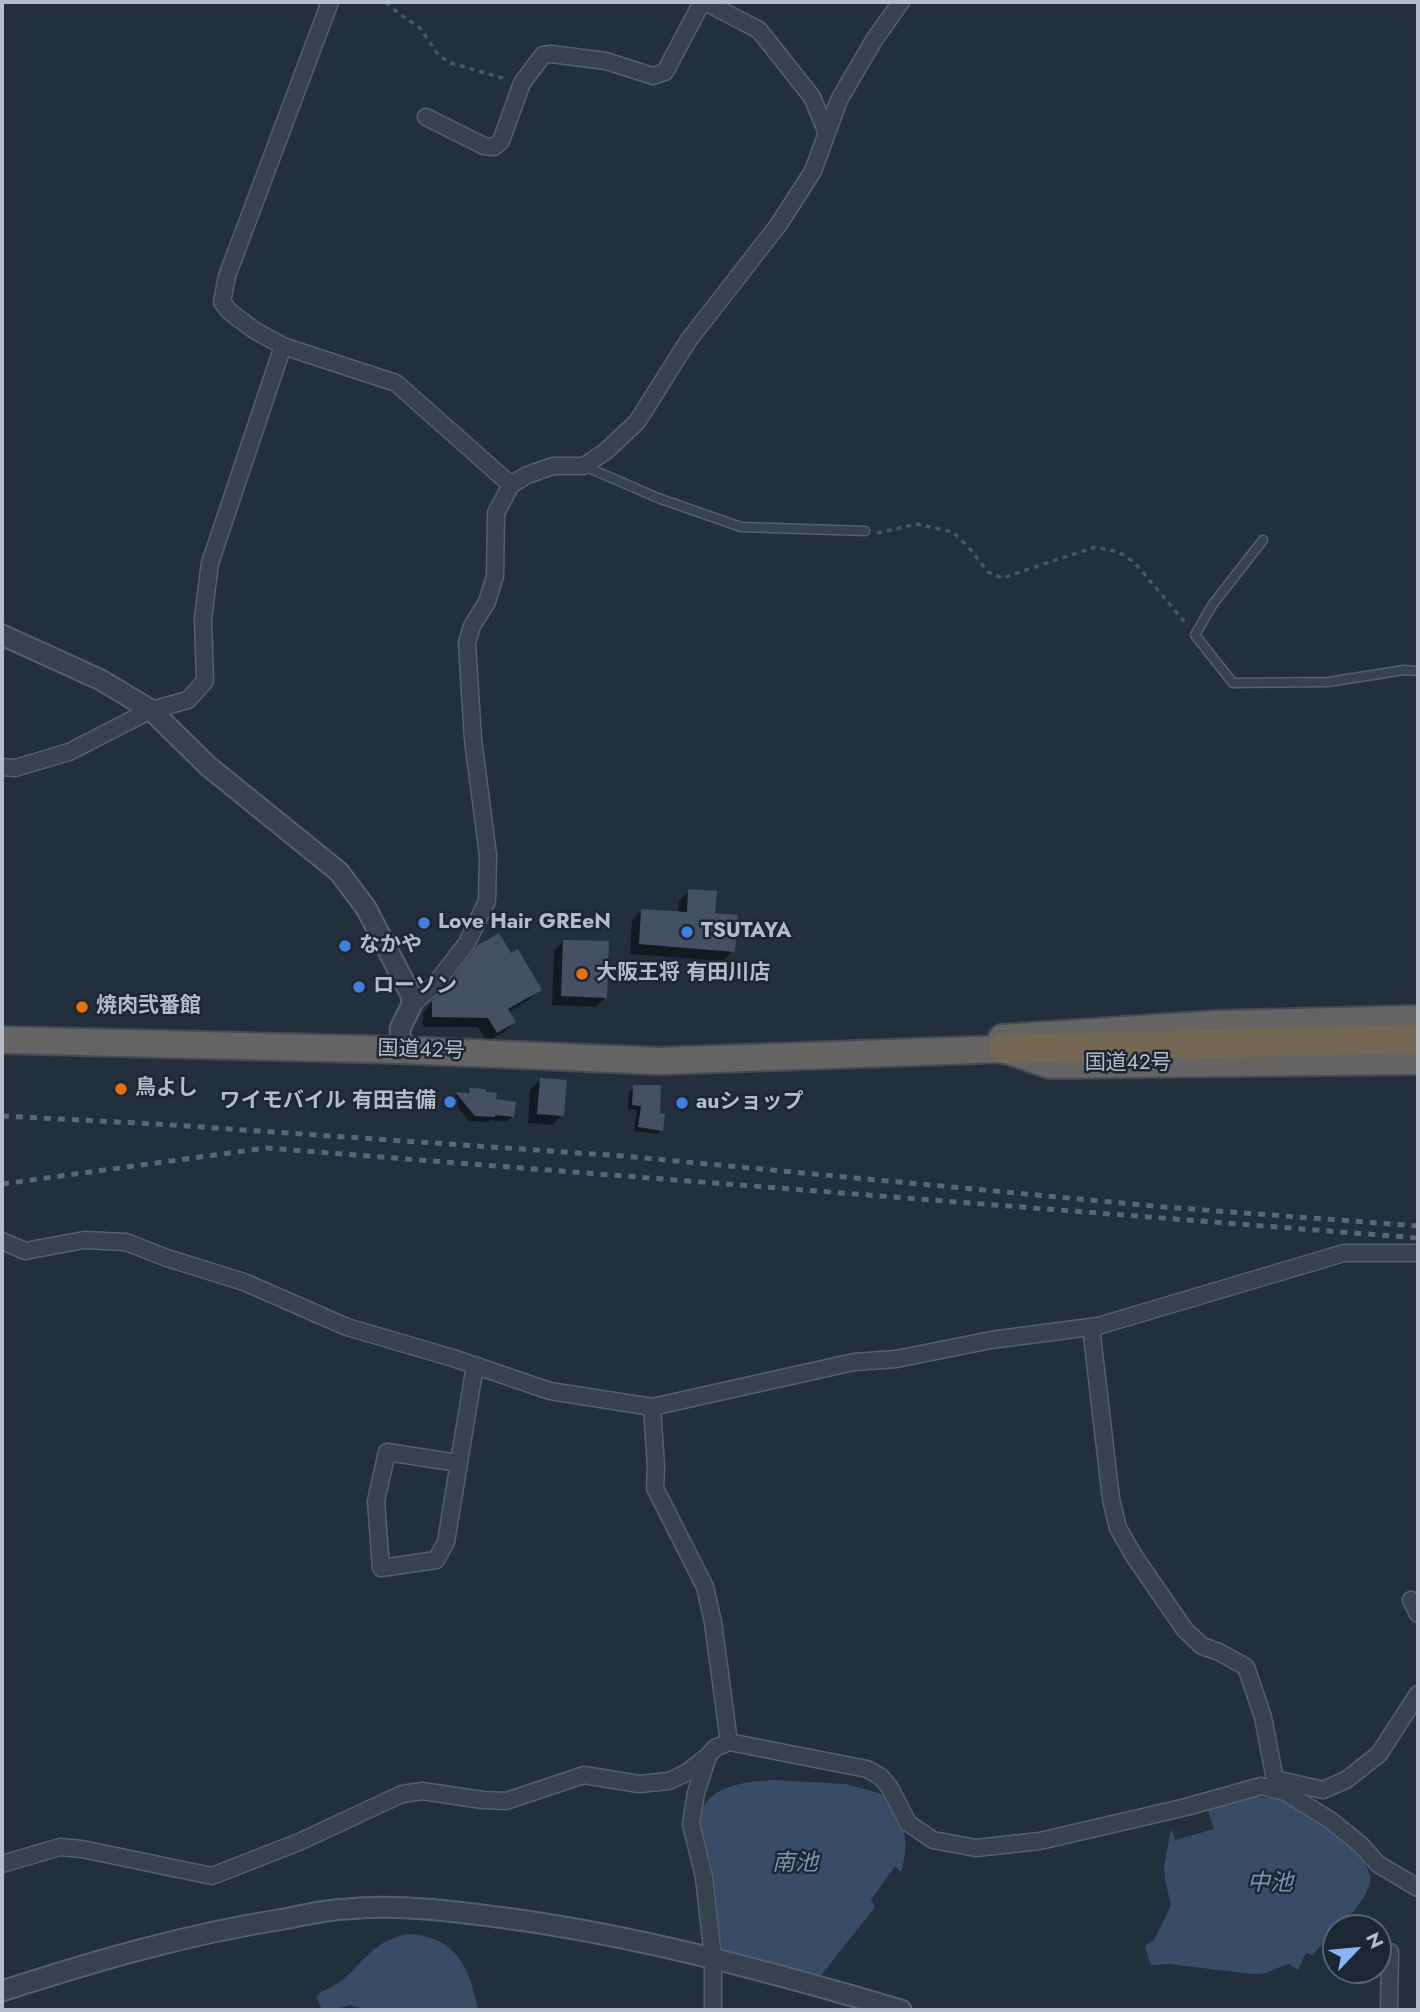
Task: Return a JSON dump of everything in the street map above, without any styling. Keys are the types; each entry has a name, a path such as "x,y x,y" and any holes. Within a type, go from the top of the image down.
{"highway":[{"name":"国道42号","path":"840,1056 1041,1034 1217,1024 1418,1019"},
{"path":"1003,1049 1418,1039"},
{"name":"国道42号","path":"2,1040 401,1050 659,1061 1003,1049 1050,1065 1418,1061"}],"street":[{"path":"330,2 227,276 222,302 230,312 254,330 283,346 396,383 511,485"},
{"path":"426,117 484,146 494,147 501,141 522,83 543,55 606,61 653,76 665,72 704,2 759,30 812,97 827,133"},
{"path":"401,1050 400,1028 412,1004 433,987 467,943 487,901 488,855 473,740 467,643 472,626 487,602 495,576 496,513 511,485 527,475 552,466 584,466 606,451 637,422 688,341 779,224 813,171 839,100 874,40 901,2"},
{"path":"2,767 15,768 69,752 151,710 188,700 205,681 204,619 210,563 283,346"},
{"path":"2,635 101,680 151,710 208,766 339,872 366,908 411,995 412,1004"},
{"path":"2,1241 25,1251 84,1240 126,1242 244,1282 347,1327 475,1365 550,1391 652,1407 854,1362 896,1359 991,1340 1091,1327 1344,1253 1418,1253"},
{"path":"1091,1327 1111,1499 1118,1528 1147,1576 1185,1630 1202,1646 1246,1667 1263,1717 1276,1784 1330,1820 1361,1845 1378,1864 1418,1888"},
{"path":"458,1463 387,1452 376,1502 381,1568 436,1560 441,1553 446,1542 475,1365"},
{"path":"652,1407 655,1488 705,1587 713,1622 729,1742"},
{"path":"2,1864 61,1847 212,1876 299,1842 402,1794 422,1791 506,1801 584,1775 639,1784 669,1781 686,1773 715,1748 729,1742 867,1769 881,1776 908,1823 933,1840 976,1848 1040,1841 1186,1807 1261,1786 1276,1784 1323,1790 1346,1780 1379,1754 1418,1694"},
{"path":"708,1756 696,1793 691,1824 704,1877 713,1958 713,2010"},
{"path":"2,1991 165,1941 237,1926 346,1909 431,1908 555,1925 713,1958 901,2010"},
{"path":"1389,1984 1389,2010"}],"lane":[{"path":"584,466 658,498 741,527 865,531"},
{"path":"1263,540 1213,604 1195,635 1233,683 1328,682 1404,670 1418,671"}],"path":[{"path":"386,2 419,28 439,56 451,63 522,83"},
{"path":"865,531 882,534 917,524 953,532 988,572 1002,578 1096,547 1119,552 1135,563 1195,635"}],"water":[{"name":"南池","path":"775,1780 846,1784 889,1796 904,1832 905,1850 901,1872 895,1866 871,1900 875,1907 819,1978 721,1950 711,1864 701,1834 700,1818 704,1806 712,1796 722,1790 735,1785"},
{"name":"中池","path":"1255,1797 1282,1801 1306,1813 1337,1835 1351,1847 1369,1872 1370,1883 1366,1893 1351,1914 1322,1914 1322,1945 1313,1955 1306,1953 1298,1970 1289,1964 1258,1974 1169,1964 1151,1965 1145,1946 1154,1940 1171,1905 1164,1867 1171,1829 1175,1840 1214,1829 1207,1808"},
{"path":"407,1934 437,1940 458,1956 470,1980 478,2010 369,2010 349,2005 335,2010 322,2010 316,1996 342,1981 379,1946"}],"building":[{"path":"688,889 717,891 715,913 738,915 735,952 639,944 641,909 687,912"},
{"path":"499,933 511,953 518,949 542,990 508,1009 516,1022 497,1033 488,1018 432,1017 432,1001 478,945"},
{"path":"563,940 609,941 607,998 561,996"},
{"path":"540,1078 567,1080 564,1116 537,1114"},
{"path":"633,1085 661,1085 660,1113 665,1114 663,1131 638,1127 641,1106 632,1105"},
{"path":"470,1088 486,1089 486,1092 497,1093 496,1099 516,1102 514,1117 475,1116 455,1092 469,1093"}],"railway":[{"path":"2,1116 623,1156 1164,1207 1418,1226"},
{"path":"2,1184 266,1148 1418,1238"}],"place":[{"name":"Love Hair GREeN","path":"424,923"},
{"name":"TSUTAYA","path":"687,932"},
{"name":"なかや","path":"345,946"},
{"name":"大阪王将 有田川店","path":"582,974"},
{"name":"ローソン","path":"359,987"},
{"name":"焼肉弐番館","path":"82,1007"},
{"name":"鳥よし","path":"121,1089"},
{"name":"ワイモバイル 有田吉備","path":"450,1102"},
{"name":"auショップ","path":"682,1103"}]}
